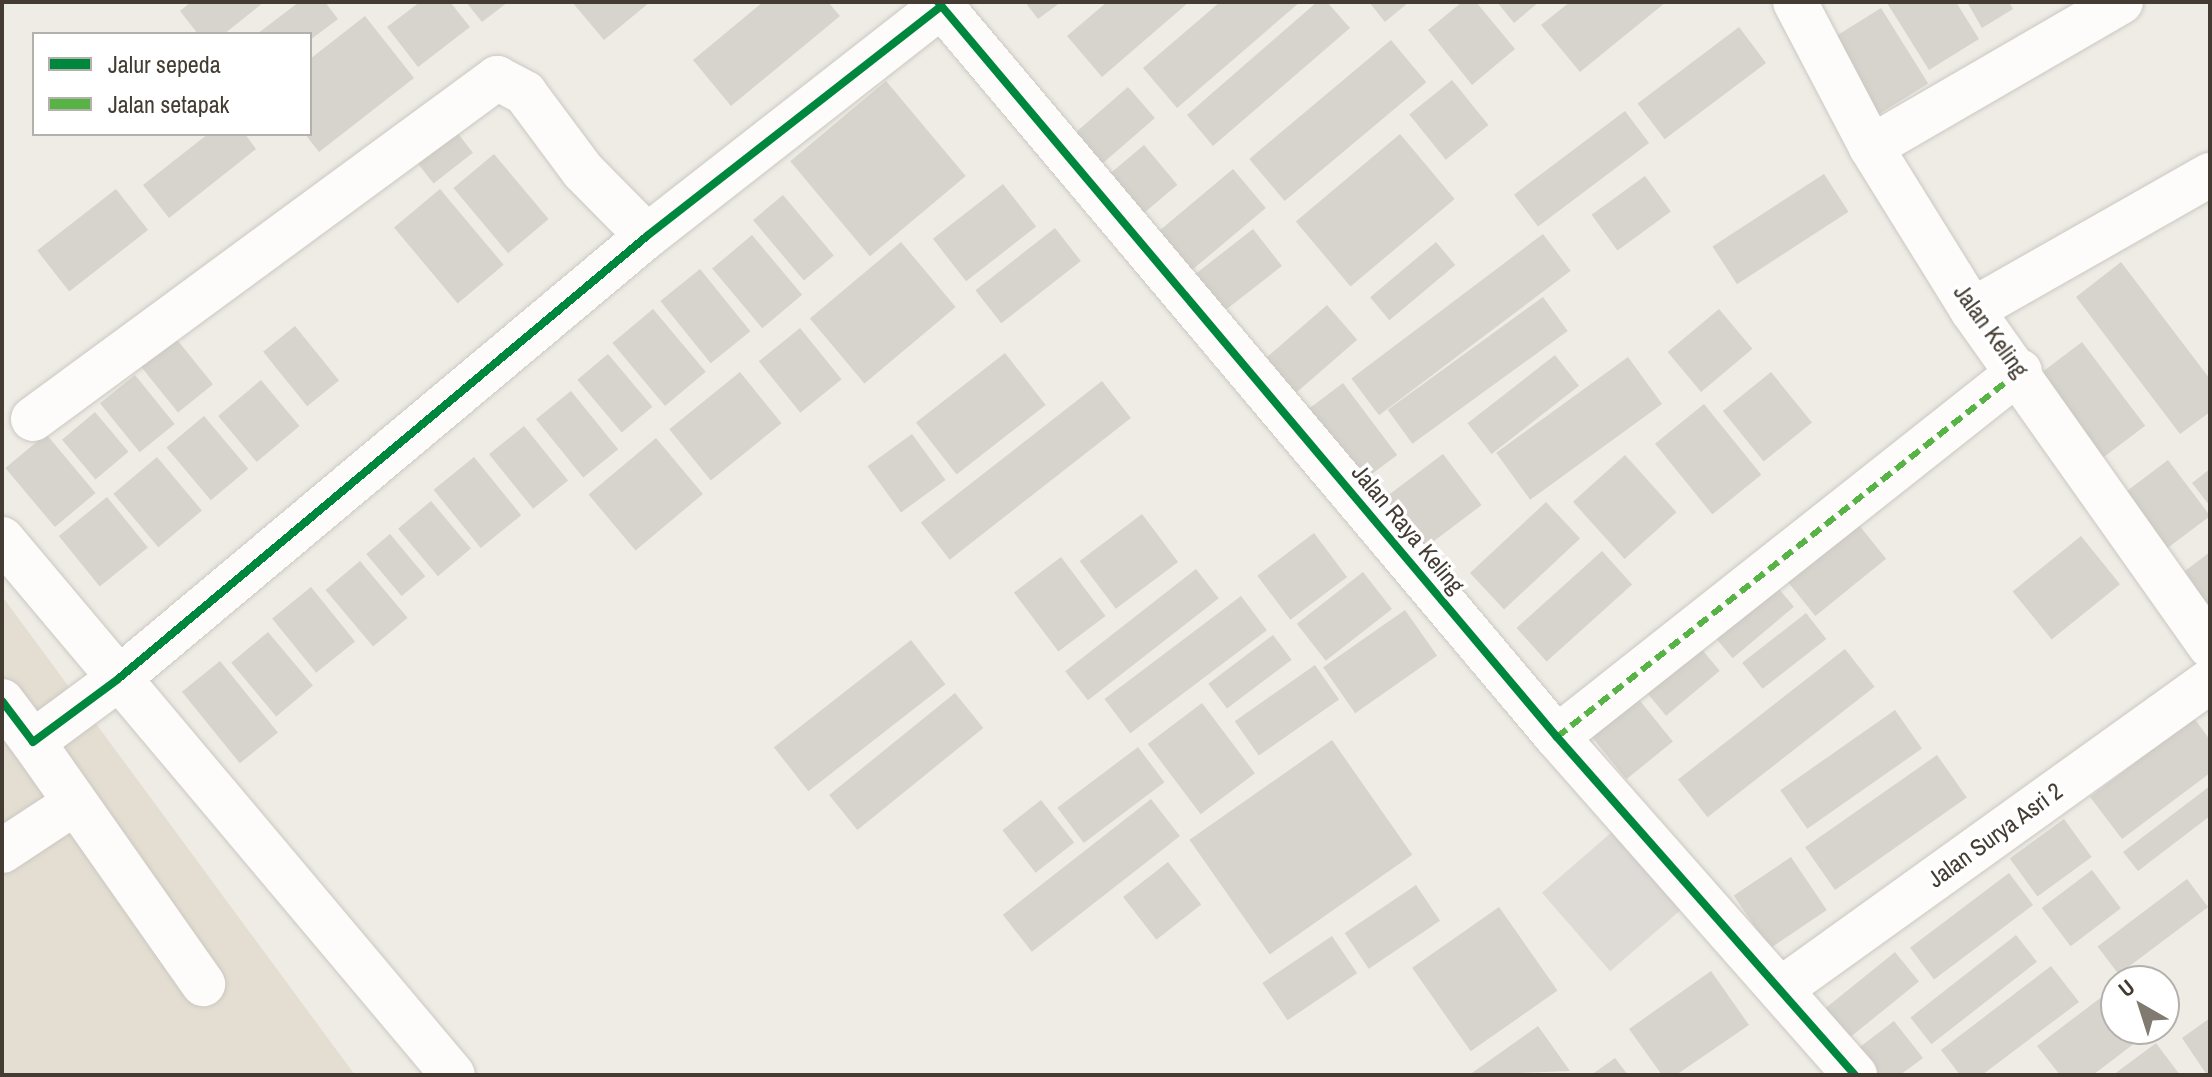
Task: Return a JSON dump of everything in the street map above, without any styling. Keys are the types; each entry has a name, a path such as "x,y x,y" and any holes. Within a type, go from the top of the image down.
{"street":[{"name":"Jalan Keling","path":"1795,2 1871,147 1972,310 2020,371 2210,646"},
{"path":"1871,147 2121,2"},
{"path":"33,742 118,679 647,236 939,4"},
{"name":"Jalan Raya Keling","path":"939,4 1557,737 1855,1075"},
{"path":"33,419 497,78 525,93 583,171 647,236"},
{"path":"1972,310 2210,175"},
{"path":"1557,737 2020,371"},
{"path":"2,539 453,1075"},
{"name":"Jalan Surya Asri 2","path":"1781,989 2210,681"},
{"path":"2,701 203,984"},
{"path":"2,851 75,803"}],"shaded area":[{"path":"2,596 355,1075 2,1075"},
{"path":"1628,818 1696,896 1610,971 1542,893"}],"building":[{"path":"191,2 264,2 226,32 196,32 180,11"},
{"path":"299,2 325,2 338,19 312,38 312,32 260,32"},
{"path":"420,2 450,2 470,27 418,67 387,27"},
{"path":"466,2 508,2 482,22"},
{"path":"572,2 650,2 604,40"},
{"path":"763,2 828,2 840,16 731,106 693,60"},
{"path":"1025,2 1061,2 1038,19"},
{"path":"1107,2 1189,2 1102,77 1067,36"},
{"path":"1220,2 1300,2 1177,108 1143,68"},
{"path":"1317,2 1327,2 1350,28 1213,146 1187,115"},
{"path":"1369,2 1409,2 1385,22"},
{"path":"1462,2 1476,2 1515,49 1472,85 1428,30"},
{"path":"1497,2 1539,2 1514,23"},
{"path":"1570,2 1666,2 1580,72 1541,25"},
{"path":"1956,2 1979,39 1929,70 1887,3"},
{"path":"1967,2 2009,2 2013,9 1982,28"},
{"path":"1881,8 1928,83 1876,116 1829,40"},
{"path":"365,16 414,78 319,152 307,136 312,136 312,57"},
{"path":"1739,27 1766,63 1665,139 1638,103"},
{"path":"1391,40 1426,82 1285,201 1249,159"},
{"path":"1452,80 1489,125 1446,160 1409,115"},
{"path":"886,81 966,176 870,256 790,161"},
{"path":"1128,87 1155,118 1101,165 1074,134"},
{"path":"1625,111 1649,143 1538,227 1514,195"},
{"path":"452,126 473,153 434,184 413,157"},
{"path":"1400,134 1455,199 1350,287 1296,221"},
{"path":"205,136 246,136 256,149 169,218 143,185"},
{"path":"1144,145 1177,185 1134,221 1100,182"},
{"path":"494,154 549,219 508,253 453,188"},
{"path":"1233,169 1266,208 1184,277 1151,238"},
{"path":"1824,174 1849,212 1737,284 1712,246"},
{"path":"1645,176 1671,212 1617,250 1592,215"},
{"path":"1003,184 1036,227 966,281 933,239"},
{"path":"116,189 148,230 69,292 37,251"},
{"path":"440,189 504,265 458,303 394,228"},
{"path":"783,195 834,256 804,281 753,220"},
{"path":"1055,228 1081,261 1001,323 975,290"},
{"path":"1253,229 1282,266 1215,318 1186,281"},
{"path":"1543,234 1571,271 1379,415 1351,378"},
{"path":"752,235 802,295 762,328 712,268"},
{"path":"901,242 956,307 864,384 810,318"},
{"path":"1436,242 1455,265 1389,320 1370,297"},
{"path":"2121,262 2210,379 2210,412 2180,434 2076,297"},
{"path":"700,269 750,331 711,363 660,301"},
{"path":"1543,297 1568,331 1412,444 1388,410"},
{"path":"1327,305 1357,340 1294,395 1264,360"},
{"path":"653,309 706,372 665,406 612,343"},
{"path":"1719,309 1752,349 1701,392 1668,352"},
{"path":"295,326 339,380 307,406 263,352"},
{"path":"800,328 842,379 800,413 759,361"},
{"path":"174,336 213,384 178,413 139,364"},
{"path":"2082,342 2145,426 2095,464 2032,380"},
{"path":"1005,353 1046,405 957,475 916,423"},
{"path":"608,354 652,407 622,433 577,380"},
{"path":"1555,355 1579,386 1492,454 1468,423"},
{"path":"1628,357 1662,404 1530,500 1496,453"},
{"path":"740,372 782,423 711,481 669,429"},
{"path":"1771,372 1812,423 1764,462 1723,411"},
{"path":"135,375 175,424 140,452 100,403"},
{"path":"261,380 300,426 257,462 218,416"},
{"path":"1102,381 1131,418 950,560 921,523"},
{"path":"1343,383 1397,455 1358,484 1304,412"},
{"path":"571,391 618,449 583,478 536,419"},
{"path":"1704,404 1761,475 1712,514 1655,444"},
{"path":"95,412 128,452 95,479 62,440"},
{"path":"204,416 248,469 211,500 166,447"},
{"path":"524,426 568,480 533,509 489,454"},
{"path":"46,434 95,493 55,527 5,468"},
{"path":"912,434 946,480 901,512 868,466"},
{"path":"656,438 703,494 636,550 589,495"},
{"path":"1443,454 1482,505 1422,550 1384,499"},
{"path":"1625,455 1677,512 1625,559 1573,502"},
{"path":"157,457 202,511 158,547 113,494"},
{"path":"474,457 521,515 481,548 434,490"},
{"path":"2168,460 2210,516 2165,550 2123,494"},
{"path":"2210,469 2210,506 2192,483"},
{"path":"107,497 148,548 100,587 59,536"},
{"path":"431,501 471,548 438,576 398,529"},
{"path":"1546,502 1580,539 1504,609 1470,573"},
{"path":"1142,514 1178,562 1116,609 1080,561"},
{"path":"1854,519 1886,559 1815,616 1783,576"},
{"path":"1314,533 1347,577 1290,620 1257,576"},
{"path":"390,534 425,576 402,596 366,554"},
{"path":"2081,536 2120,584 2052,640 2013,591"},
{"path":"1602,551 1632,584 1547,661 1517,628"},
{"path":"2210,552 2210,613 2181,574"},
{"path":"1061,557 1106,616 1058,652 1014,593"},
{"path":"360,561 408,618 373,647 326,590"},
{"path":"1196,569 1219,598 1088,700 1065,671"},
{"path":"1363,572 1392,609 1326,661 1297,624"},
{"path":"1774,583 1794,607 1733,658 1713,634"},
{"path":"311,587 355,641 316,673 272,618"},
{"path":"1241,596 1267,630 1130,733 1104,699"},
{"path":"1405,610 1437,656 1355,713 1323,667"},
{"path":"1806,613 1826,639 1762,689 1742,663"},
{"path":"268,632 313,686 276,716 231,663"},
{"path":"1273,635 1292,660 1227,709 1208,684"},
{"path":"911,640 945,684 808,791 774,747"},
{"path":"1694,640 1720,671 1666,716 1640,685"},
{"path":"1845,649 1875,687 1707,817 1678,780"},
{"path":"220,661 278,732 240,763 182,692"},
{"path":"1315,665 1339,699 1259,756 1235,721"},
{"path":"1632,691 1673,742 1626,779 1585,729"},
{"path":"955,693 983,728 857,830 829,795"},
{"path":"1202,703 1255,773 1201,814 1148,744"},
{"path":"1895,710 1922,749 1807,829 1780,790"},
{"path":"2194,718 2210,740 2210,773 2122,839 2090,797"},
{"path":"1332,740 1412,855 1270,954 1189,840"},
{"path":"1138,747 1164,782 1084,843 1057,808"},
{"path":"1937,755 1967,798 1835,890 1805,847"},
{"path":"2210,786 2210,816 2138,871 2123,852"},
{"path":"1151,799 1180,836 1032,952 1003,915"},
{"path":"1041,800 1074,843 1036,873 1002,830"},
{"path":"2064,819 2092,857 2037,896 2010,858"},
{"path":"1791,857 1827,910 1770,949 1734,896"},
{"path":"1168,862 1201,905 1156,940 1123,897"},
{"path":"2092,870 2121,908 2071,946 2042,908"},
{"path":"2009,873 2033,905 1934,980 1910,948"},
{"path":"2187,879 2208,907 2131,965 2112,965 2098,946"},
{"path":"1416,885 1440,921 1369,969 1345,933"},
{"path":"1499,907 1558,991 1471,1051 1412,968"},
{"path":"2016,935 2037,962 1931,1044 1910,1017"},
{"path":"1332,936 1357,973 1288,1020 1262,983"},
{"path":"1895,952 1919,982 1842,1044 1818,1014"},
{"path":"2051,966 2079,1002 1982,1075 1960,1075 1941,1050"},
{"path":"1711,971 1749,1025 1676,1075 1662,1075 1629,1029"},
{"path":"2100,998 2100,1045 2132,1045 2093,1075 2060,1075 2037,1046"},
{"path":"2210,1018 2210,1075 2207,1075 2182,1038"},
{"path":"1894,1021 1923,1058 1900,1075 1869,1075 1852,1053"},
{"path":"1538,1026 1570,1071 1469,1075"},
{"path":"2158,1045 2180,1075 2113,1075"},
{"path":"1615,1058 1628,1075 1591,1075"}],"marked path":[{"path":"1557,737 2020,371"}],"cycle path":[{"path":"938,2 1557,737 1855,1075"},
{"path":"2,701 33,742 118,679 647,236 941,6"}]}
